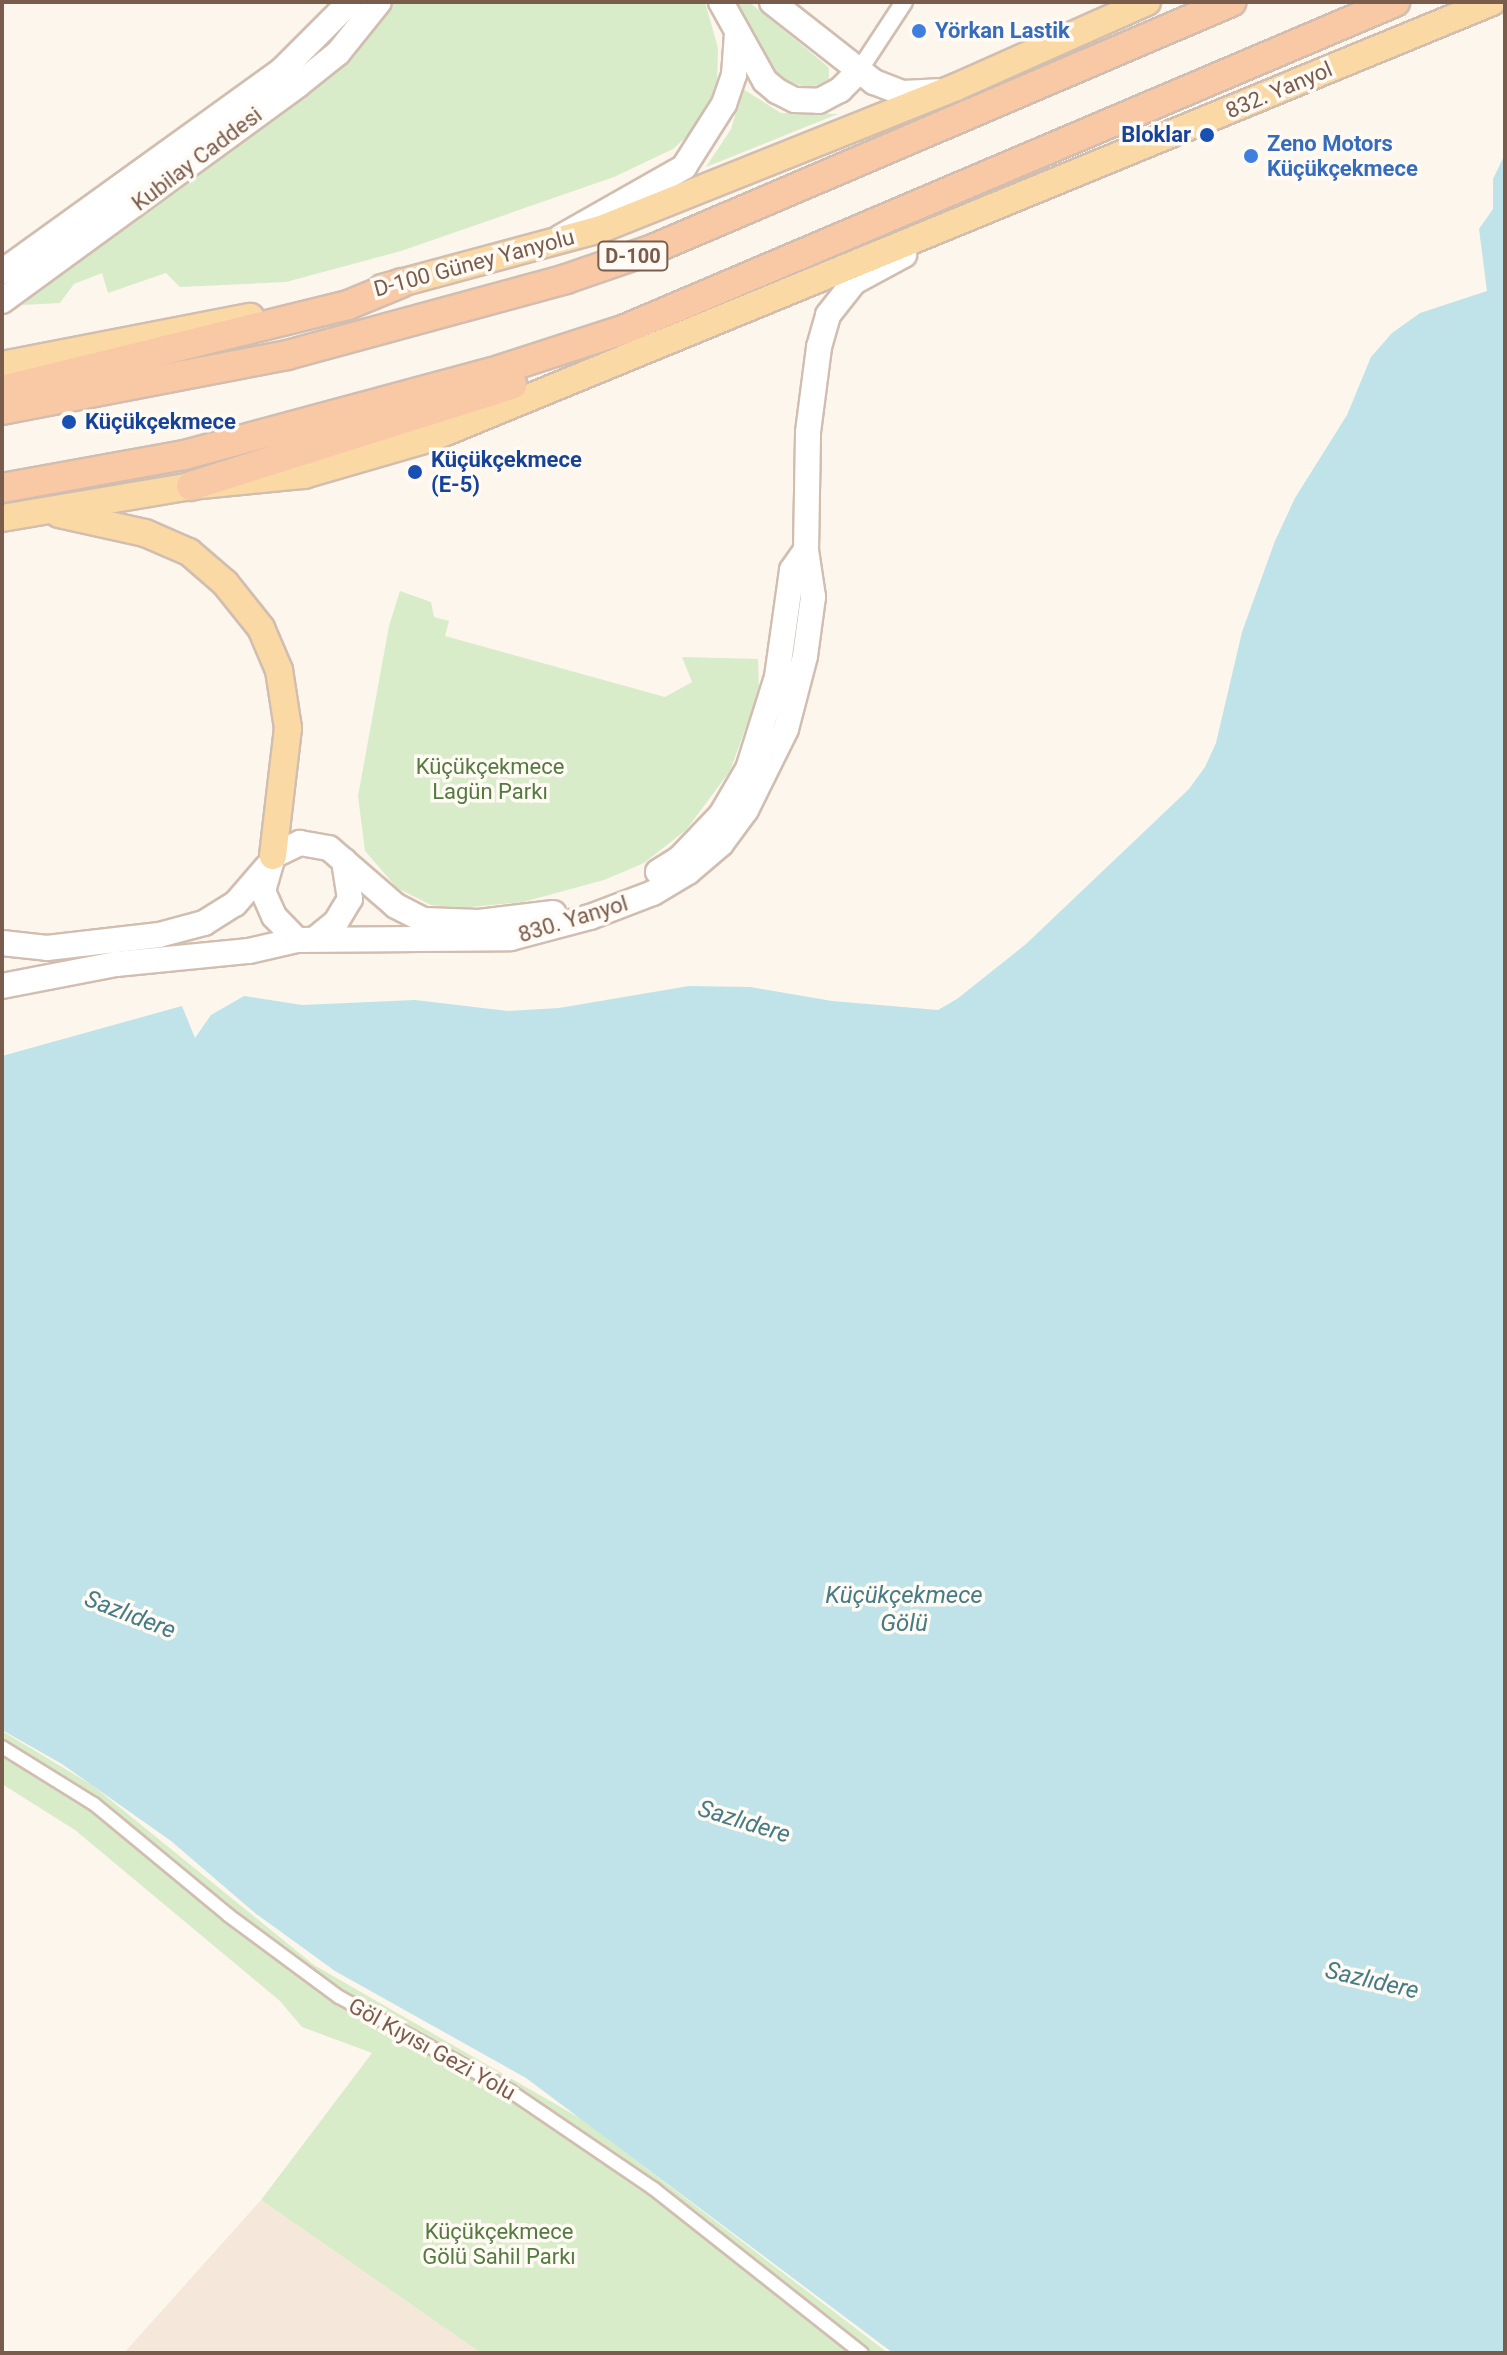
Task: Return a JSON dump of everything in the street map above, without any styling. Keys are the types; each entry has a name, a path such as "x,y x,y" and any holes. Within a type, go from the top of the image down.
{"highway":[{"name":"D-100","path":"2,410 287,355 566,279 679,238 1231,2"},
{"path":"2,488 146,463 326,418 502,369 702,300 1395,2"},
{"path":"2,390 348,305 401,283"},
{"path":"191,486 526,380 608,350 702,300"}],"main road":[{"name":"Kubilay Caddesi","path":"2,272 282,70 350,2"},
{"name":"Kubilay Caddesi","path":"2,301 298,85 338,53 379,2"},
{"path":"721,2 765,81 795,100 819,101 840,90 858,72"},
{"path":"772,2 858,72 903,93 956,87"},
{"name":"D-100 Güney Yanyolu","path":"2,365 401,283 561,237 601,229 956,87 1147,2"},
{"name":"832. Yanyol","path":"2,518 191,486 304,475 431,438 1492,2"},
{"path":"561,237 684,167 724,104 734,75 737,33"},
{"name":"830. Yanyol","path":"2,986 116,964 249,951 306,939 511,938 590,917 653,893 721,844 746,810 786,729 794,647 792,570 806,550 808,432 828,315 854,282 978,215"},
{"path":"2,943 47,948 159,935 204,923 235,904 270,860 310,842 344,860 350,899 336,922 306,939 266,905 263,878 270,860 288,728 279,670 261,628 234,593 189,552 145,533 51,512"},
{"name":"830. Yanyol","path":"344,860 396,906 424,920 452,923 546,915 643,881 679,859 735,792 760,740 794,647"}],"street":[{"path":"858,72 904,2"},
{"name":"Göl Kıyısı Gezi Yolu","path":"2,1747 94,1804 228,1915 339,1997 510,2091 654,2189 862,2353"}],"shaded area":[{"path":"261,2200 481,2353 124,2353"}],"green space":[{"path":"395,2 705,2 718,48 717,86 697,127 673,149 614,177 401,251 286,282 180,287 166,273 108,293 102,273 74,284 60,303 22,305 143,207 329,76"},
{"path":"736,2 749,2 820,60 829,68 829,81 808,88 777,77"},
{"path":"743,89 781,113 838,114 706,167 731,129"},
{"name":"Küçükçekmece Lagün Parkı","path":"400,591 431,602 434,617 449,621 445,636 665,697 692,682 682,657 758,659 759,691 730,771 686,830 644,863 604,880 523,902 461,908 431,905 397,888 365,851 358,796 389,626"},
{"name":"Küçükçekmece Gölü Sahil Parkı","path":"2,1731 92,1785 314,1965 583,2120 888,2353 481,2353 261,2200 372,2053 302,2027 280,2001 75,1830 2,1784"}],"water":[{"name":"Küçükçekmece Gölü","path":"1505,154 1505,2353 893,2353 526,2078 335,1971 255,1913 171,1841 62,1764 2,1730 2,1056 182,1006 195,1038 211,1015 244,996 302,1005 415,1000 508,1011 559,1008 689,986 750,987 832,1001 938,1010 957,999 1026,944 1189,789 1205,767 1216,743 1242,632 1275,541 1295,498 1347,415 1371,357 1392,333 1420,313 1487,291 1479,229 1493,209 1493,179"}],"place":[{"name":"Yörkan Lastik","path":"919,31"},
{"name":"Bloklar","path":"1207,135"},
{"name":"Zeno Motors Küçükçekmece","path":"1251,156"},
{"name":"Küçükçekmece","path":"69,422"},
{"name":"Küçükçekmece (E-5)","path":"415,472"}],"water label":[{"name":"Sazlıdere","path":"130,1615"},
{"name":"Sazlıdere","path":"744,1822"},
{"name":"Sazlıdere","path":"1372,1981"}]}
